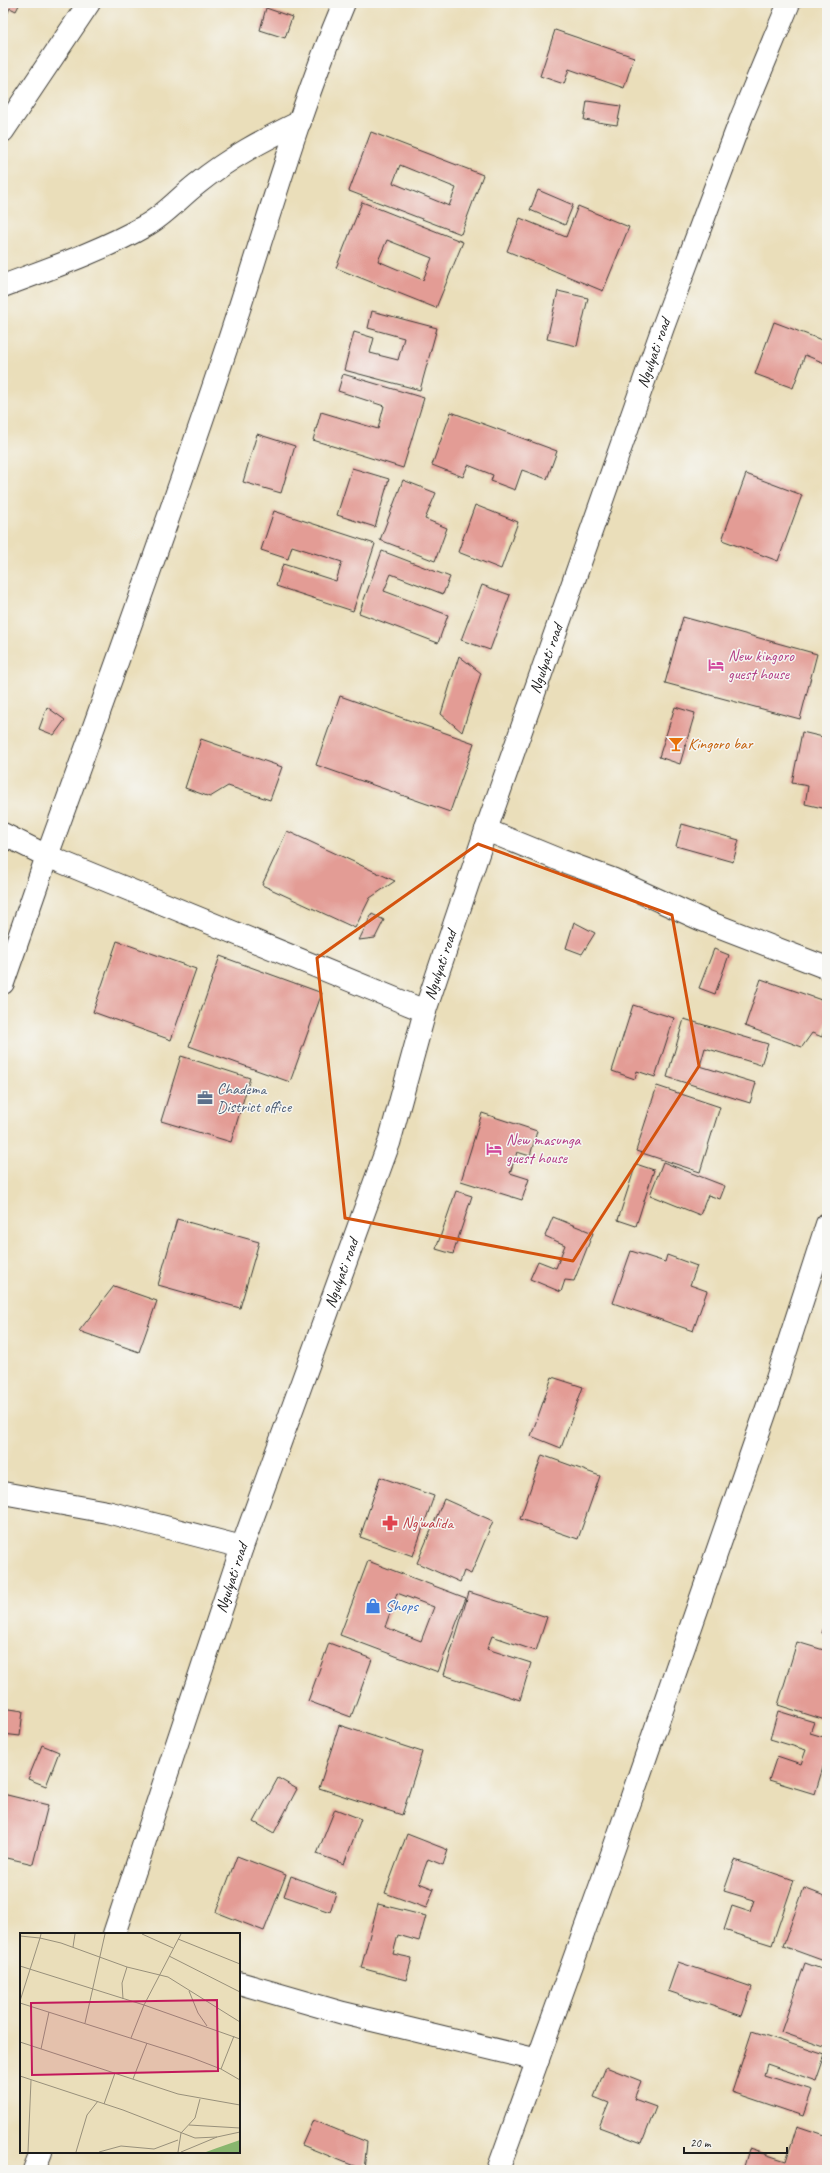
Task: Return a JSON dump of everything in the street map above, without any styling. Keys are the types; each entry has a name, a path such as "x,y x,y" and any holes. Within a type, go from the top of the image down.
{"street":[{"path":"3,131 89,3"},
{"path":"3,983 47,856 135,615 227,346 324,51 344,3"},
{"name":"Ngulyati road","path":"114,1933 242,1547 389,1143 425,1010 486,830 663,327 742,116 789,3"},
{"path":"3,286 70,261 146,226 230,159 260,141 300,122"},
{"path":"486,830 557,859 612,879 700,920 827,968"},
{"path":"3,834 47,856 425,1010"},
{"path":"498,2170 613,1851 776,1382 827,1224"},
{"path":"3,1493 108,1512 242,1547"},
{"path":"240,1983 343,2013 538,2060"},
{"path":"34,2170 40,2153"}],"highlighted area":[{"path":"478,844 672,915 699,1066 573,1261 345,1218 317,958"}],"building":[{"path":"3,3 20,3 16,11 10,8 4,21"},
{"path":"266,8 292,17 285,38 260,30"},
{"path":"555,30 634,57 624,88 569,69 564,84 540,76"},
{"path":"587,101 621,106 617,125 584,120"},
{"path":"371,132 483,175 461,234 349,191","holes":["400,165 456,188 449,206 393,183"]},
{"path":"538,190 573,205 565,225 530,210"},
{"path":"362,202 463,242 436,308 336,268","holes":["387,240 432,258 423,280 378,261"]},
{"path":"578,206 629,227 603,291 507,251 520,218 566,237"},
{"path":"558,291 588,298 577,346 547,339"},
{"path":"372,311 437,328 420,390 344,370 354,332 374,338 370,353 398,360 404,338 368,328"},
{"path":"774,322 827,342 827,364 805,355 793,388 755,374"},
{"path":"343,374 424,398 403,468 313,440 321,412 378,429 384,406 338,391"},
{"path":"451,412 557,451 547,479 522,470 515,490 491,481 493,475 468,465 463,477 432,465"},
{"path":"257,434 295,446 281,493 243,482"},
{"path":"352,468 389,479 375,527 337,515"},
{"path":"746,474 802,495 778,561 722,540"},
{"path":"403,480 436,493 425,519 447,528 435,561 380,540"},
{"path":"475,505 518,522 501,569 458,552"},
{"path":"274,511 375,544 353,611 276,586 283,564 336,581 342,562 292,546 288,559 261,550"},
{"path":"382,551 450,577 443,594 391,574 384,591 448,615 438,643 359,613"},
{"path":"482,585 510,595 490,650 461,640"},
{"path":"683,617 817,654 800,719 665,683"},
{"path":"459,656 481,673 462,732 441,714"},
{"path":"340,696 474,743 450,812 316,765"},
{"path":"47,707 65,720 54,735 39,729"},
{"path":"675,707 695,713 680,764 659,757"},
{"path":"802,732 827,738 827,809 805,804 808,786 792,783"},
{"path":"201,739 282,767 270,800 228,786 210,797 185,788"},
{"path":"682,824 739,840 733,862 676,846"},
{"path":"287,831 395,881 370,898 355,928 262,885"},
{"path":"372,914 384,920 375,938 359,940"},
{"path":"574,922 595,933 582,954 566,948"},
{"path":"117,941 196,969 171,1040 93,1012"},
{"path":"714,949 729,955 715,994 699,988"},
{"path":"220,956 322,993 290,1082 189,1046"},
{"path":"761,979 827,1002 827,1021 822,1037 812,1033 802,1047 745,1026"},
{"path":"633,1005 674,1018 655,1077 637,1071 635,1079 612,1071"},
{"path":"684,1019 768,1044 761,1065 705,1048 700,1066 756,1083 750,1103 667,1077"},
{"path":"181,1056 250,1078 231,1142 161,1121"},
{"path":"657,1086 720,1107 700,1172 636,1151"},
{"path":"482,1113 537,1131 530,1156 517,1152 510,1173 529,1179 522,1200 461,1181"},
{"path":"663,1162 725,1186 720,1199 708,1195 700,1215 650,1195"},
{"path":"636,1164 654,1170 636,1226 618,1220"},
{"path":"456,1191 472,1196 453,1254 436,1249"},
{"path":"553,1217 593,1233 574,1281 565,1280 561,1292 530,1279 538,1261 556,1268 565,1245 545,1236"},
{"path":"177,1219 259,1242 240,1308 158,1285"},
{"path":"631,1251 665,1262 667,1255 697,1266 690,1285 707,1291 693,1331 613,1303"},
{"path":"114,1286 157,1301 139,1352 79,1331"},
{"path":"552,1377 583,1387 561,1448 531,1436"},
{"path":"542,1455 600,1476 578,1539 520,1519"},
{"path":"380,1477 434,1496 413,1556 360,1537"},
{"path":"444,1499 493,1521 471,1574 464,1571 460,1582 417,1563"},
{"path":"368,1561 466,1598 438,1672 340,1635","holes":["397,1593 434,1607 421,1641 385,1627"]},
{"path":"469,1592 547,1617 536,1651 492,1636 487,1649 531,1663 520,1700 444,1675"},
{"path":"827,1618 827,1635 822,1633"},
{"path":"797,1642 827,1651 827,1713 825,1720 778,1705"},
{"path":"329,1643 372,1659 351,1717 308,1701"},
{"path":"3,1708 23,1711 20,1736 3,1734"},
{"path":"778,1711 814,1722 810,1733 827,1738 827,1754 815,1794 769,1780 777,1756 801,1764 806,1750 770,1739"},
{"path":"339,1725 422,1752 402,1815 319,1788"},
{"path":"42,1745 59,1752 46,1786 28,1779"},
{"path":"278,1778 297,1789 274,1833 254,1822"},
{"path":"3,1794 48,1805 33,1864 3,1857"},
{"path":"335,1809 361,1819 344,1864 317,1854"},
{"path":"407,1834 448,1850 443,1865 428,1859 419,1883 434,1889 426,1908 385,1893"},
{"path":"237,1856 286,1875 264,1931 216,1912"},
{"path":"735,1860 794,1880 772,1945 724,1930 732,1906 750,1912 754,1900 724,1891"},
{"path":"291,1876 336,1893 330,1912 284,1896"},
{"path":"804,1888 827,1897 827,1962 783,1946"},
{"path":"378,1904 426,1916 419,1941 398,1935 393,1954 412,1958 406,1980 361,1968"},
{"path":"678,1962 752,1987 742,2016 668,1991"},
{"path":"805,1963 827,1971 827,2048 781,2032"},
{"path":"752,2031 825,2055 816,2081 767,2064 764,2075 812,2090 803,2116 732,2092"},
{"path":"606,2067 641,2081 634,2099 656,2107 642,2143 599,2127 609,2103 594,2097"},
{"path":"313,2120 367,2142 364,2170 302,2145"},
{"path":"797,2126 827,2136 827,2170 743,2170 749,2149 786,2161"}],"place":[{"name":"New kingoro guest house","path":"716,665"},
{"name":"Kingoro bar","path":"676,744"},
{"name":"Chadema District office","path":"205,1098"},
{"name":"New masunga guest house","path":"494,1149"},
{"name":"Ng'walida","path":"390,1523"},
{"name":"Shops","path":"373,1606"}]}
